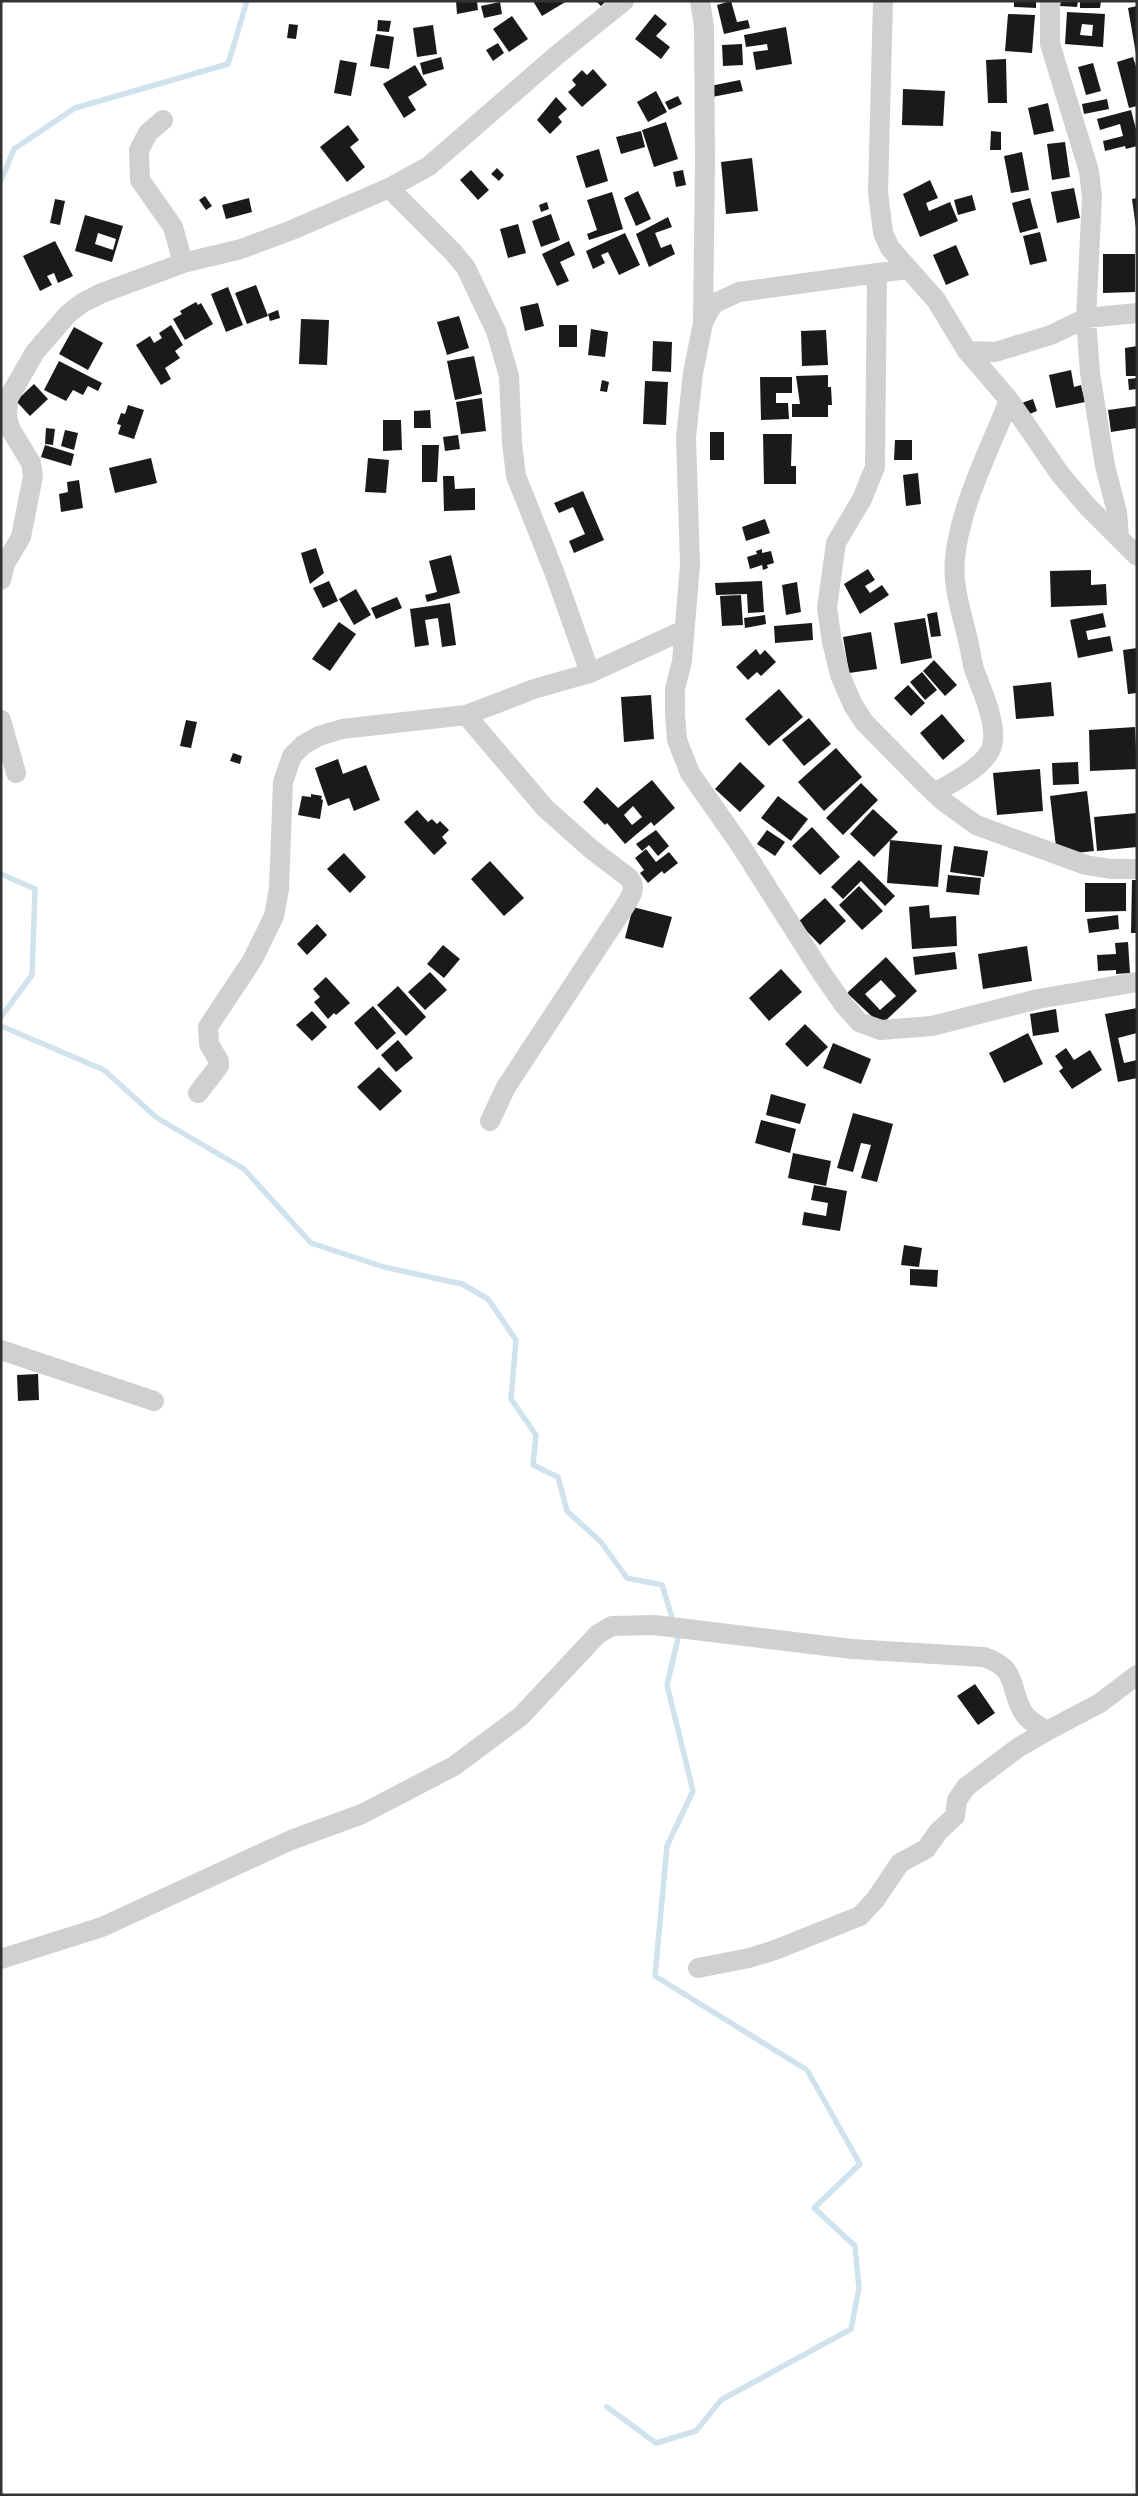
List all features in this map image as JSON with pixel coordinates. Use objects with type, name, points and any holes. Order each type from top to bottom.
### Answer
[{"type":"street","points":[[1,580],[5,564],[21,537],[33,476],[31,463],[11,430],[7,418],[8,399],[35,352],[68,314],[82,303],[102,293],[183,263],[241,250],[292,230],[388,188],[429,166],[557,55],[624,1]]},
{"type":"street","points":[[700,1],[704,27],[703,323],[693,373],[686,437],[690,565],[682,661],[675,689],[676,732],[681,754],[690,773],[741,846],[821,972],[844,1005],[859,1022],[881,1030],[932,1026],[1038,999],[1137,982]]},
{"type":"street","points":[[882,1],[878,192],[883,233],[890,248],[936,300],[967,351],[1009,400],[1060,474],[1087,506],[1137,556]]},
{"type":"street","points":[[1050,1],[1050,44],[1089,171],[1092,197],[1086,318],[1094,410],[1105,466],[1116,504],[1119,537]]},
{"type":"street","points":[[163,120],[148,133],[139,150],[140,180],[174,227],[183,263]]},
{"type":"street","points":[[388,188],[466,268],[496,331],[510,376],[512,443],[516,476],[555,574],[590,673]]},
{"type":"street","points":[[703,323],[715,303],[739,292],[907,269]]},
{"type":"street","points":[[877,274],[875,467],[862,499],[836,543],[828,608],[840,675],[853,705],[864,722],[934,793],[976,825],[1086,865],[1111,870],[1137,869]]},
{"type":"street","points":[[967,351],[995,352],[1052,335],[1086,318],[1137,313]]},
{"type":"street","points":[[934,793],[973,768],[988,753],[992,746],[988,708],[974,667],[959,606],[954,560],[970,499],[1009,400]]},
{"type":"street","points":[[198,1093],[219,1066],[219,1060],[209,1044],[208,1027],[253,958],[274,916],[279,889],[283,782],[292,756],[302,745],[319,736],[342,729],[466,715],[534,689],[590,673],[684,630]]},
{"type":"street","points":[[466,715],[545,808],[629,878],[633,884],[632,894],[625,906],[506,1087],[490,1121]]},
{"type":"street","points":[[1,720],[16,773]]},
{"type":"street","points":[[1,1350],[154,1400]]},
{"type":"street","points":[[1,1958],[102,1928],[291,1840],[362,1814],[454,1766],[521,1716],[598,1634],[612,1626],[654,1626],[852,1649],[984,1657],[1001,1664],[1015,1688],[1023,1712],[1037,1726],[1047,1731]]},
{"type":"street","points":[[698,1968],[749,1958],[775,1950],[860,1916],[871,1905],[900,1863],[926,1849],[938,1832],[955,1816],[957,1800],[966,1787],[1019,1746],[1100,1703],[1137,1675]]},
{"type":"building","points":[[456,1],[477,1],[478,10],[457,14]]},
{"type":"building","points":[[533,1],[567,1],[542,16]]},
{"type":"building","points":[[596,1],[606,1],[601,6]]},
{"type":"building","points":[[731,1],[737,22],[748,20],[750,28],[724,34],[717,5]]},
{"type":"building","points":[[1014,1],[1036,1],[1036,8],[1014,7]]},
{"type":"building","points":[[1061,1],[1078,1],[1077,7],[1060,6]]},
{"type":"building","points":[[1080,1],[1101,1],[1100,8],[1080,8]]},
{"type":"building","points":[[500,2],[502,14],[484,18],[481,6]]},
{"type":"building","points":[[1137,6],[1137,54],[1136,54],[1128,8]]},
{"type":"building","points":[[1067,12],[1105,14],[1103,47],[1065,44]],"holes":[[[1082,24],[1093,25],[1092,36],[1080,35]]]},
{"type":"building","points":[[655,14],[667,24],[656,36],[670,47],[661,59],[635,39]]},
{"type":"building","points":[[1008,14],[1035,15],[1032,53],[1005,51]]},
{"type":"building","points":[[512,16],[528,39],[509,52],[493,29]]},
{"type":"building","points":[[378,20],[391,21],[389,32],[377,31]]},
{"type":"building","points":[[289,24],[298,25],[296,39],[287,38]]},
{"type":"building","points":[[433,25],[437,54],[417,57],[413,28]]},
{"type":"building","points":[[786,27],[792,64],[756,70],[753,52],[768,50],[767,44],[746,47],[744,35]]},
{"type":"building","points":[[376,34],[394,37],[389,69],[370,66]]},
{"type":"building","points":[[498,43],[504,53],[493,61],[486,50]]},
{"type":"building","points":[[742,44],[743,65],[723,66],[722,45]]},
{"type":"building","points":[[441,57],[444,69],[423,75],[420,63]]},
{"type":"building","points":[[1133,57],[1137,70],[1137,106],[1129,108],[1117,62]]},
{"type":"building","points":[[1006,59],[1007,103],[988,103],[986,60]]},
{"type":"building","points":[[340,60],[357,63],[351,96],[334,93]]},
{"type":"building","points":[[1093,63],[1101,91],[1086,95],[1078,67]]},
{"type":"building","points":[[415,65],[427,85],[408,97],[416,110],[404,118],[383,84]]},
{"type":"building","points":[[593,69],[607,85],[582,107],[568,92],[576,85],[572,80],[582,70],[587,75]]},
{"type":"building","points":[[740,80],[743,91],[712,97],[710,86]]},
{"type":"building","points":[[903,89],[945,91],[943,126],[902,125]]},
{"type":"building","points":[[656,91],[667,112],[648,122],[637,102]]},
{"type":"building","points":[[678,96],[682,104],[669,110],[665,102]]},
{"type":"building","points":[[556,97],[567,109],[558,117],[562,122],[550,134],[537,120]]},
{"type":"building","points":[[1107,99],[1109,109],[1084,114],[1082,104]]},
{"type":"building","points":[[1048,103],[1054,131],[1034,135],[1028,108]]},
{"type":"building","points":[[1131,110],[1137,133],[1137,146],[1126,149],[1125,146],[1105,151],[1103,141],[1123,136],[1120,124],[1100,130],[1097,119]]},
{"type":"building","points":[[666,122],[678,159],[654,167],[642,130]]},
{"type":"building","points":[[348,125],[359,140],[350,147],[365,167],[347,182],[320,147]]},
{"type":"building","points":[[641,131],[645,147],[621,154],[616,137]]},
{"type":"building","points":[[991,131],[1001,132],[1001,150],[990,150]]},
{"type":"building","points":[[1065,142],[1070,177],[1052,180],[1047,144]]},
{"type":"building","points":[[599,149],[608,181],[586,188],[576,156]]},
{"type":"building","points":[[1022,152],[1029,190],[1011,193],[1004,156]]},
{"type":"building","points":[[752,158],[758,211],[726,214],[721,162]]},
{"type":"building","points":[[497,168],[504,175],[499,181],[491,174]]},
{"type":"building","points":[[471,170],[489,190],[478,200],[460,180]]},
{"type":"building","points":[[683,170],[686,185],[676,187],[673,172]]},
{"type":"building","points":[[930,180],[938,198],[926,203],[929,211],[950,202],[958,221],[920,237],[903,194]]},
{"type":"building","points":[[1074,188],[1080,218],[1057,223],[1051,192]]},
{"type":"building","points":[[638,191],[651,219],[636,226],[624,198]]},
{"type":"building","points":[[612,192],[623,229],[589,240],[587,234],[597,230],[587,200]]},
{"type":"building","points":[[972,195],[976,210],[958,215],[954,200]]},
{"type":"building","points":[[205,196],[212,206],[206,210],[199,200]]},
{"type":"building","points":[[249,198],[252,212],[226,219],[222,205]]},
{"type":"building","points":[[1030,198],[1038,228],[1020,233],[1012,203]]},
{"type":"building","points":[[1137,198],[1137,228],[1136,228],[1132,199]]},
{"type":"building","points":[[55,199],[65,201],[60,225],[50,223]]},
{"type":"building","points":[[547,202],[549,209],[541,212],[539,205]]},
{"type":"building","points":[[551,214],[560,240],[541,247],[532,221]]},
{"type":"building","points":[[85,215],[123,226],[112,262],[75,251]],"holes":[[[98,233],[116,239],[113,250],[95,244]]]},
{"type":"building","points":[[668,217],[672,227],[655,233],[661,248],[671,244],[675,254],[649,267],[636,234]]},
{"type":"building","points":[[518,224],[526,253],[508,258],[500,229]]},
{"type":"building","points":[[1040,232],[1047,261],[1030,265],[1023,236]]},
{"type":"building","points":[[625,233],[640,265],[619,275],[608,252],[601,255],[605,263],[593,269],[586,251]]},
{"type":"building","points":[[55,241],[73,276],[58,283],[54,273],[47,276],[52,285],[40,291],[23,256]]},
{"type":"building","points":[[569,241],[575,255],[560,262],[569,281],[557,286],[542,254]]},
{"type":"building","points":[[956,245],[969,275],[946,285],[933,255]]},
{"type":"building","points":[[1103,254],[1135,254],[1135,292],[1103,293]]},
{"type":"building","points":[[256,285],[268,316],[247,324],[235,293]]},
{"type":"building","points":[[228,287],[243,325],[226,332],[211,294]]},
{"type":"building","points":[[196,302],[198,305],[201,303],[213,324],[185,340],[173,319],[182,314],[180,311]]},
{"type":"building","points":[[538,303],[544,326],[525,331],[520,307]]},
{"type":"building","points":[[278,310],[280,318],[270,321],[268,314]]},
{"type":"building","points":[[459,316],[469,348],[447,355],[437,322]]},
{"type":"building","points":[[301,319],[329,320],[327,365],[299,364]]},
{"type":"building","points":[[171,325],[183,345],[175,351],[180,358],[165,368],[171,379],[161,385],[136,345],[150,336],[154,343],[162,338],[159,333]]},
{"type":"building","points":[[559,325],[577,325],[577,347],[559,347]]},
{"type":"building","points":[[74,327],[103,343],[88,370],[59,354]]},
{"type":"building","points":[[591,329],[608,332],[605,357],[588,355]]},
{"type":"building","points":[[826,330],[828,365],[802,366],[801,331]]},
{"type":"building","points":[[653,341],[672,342],[671,372],[652,371]]},
{"type":"building","points":[[1137,346],[1136,376],[1126,376],[1125,348]]},
{"type":"building","points":[[474,356],[482,394],[455,400],[447,361]]},
{"type":"building","points":[[59,361],[102,383],[98,391],[88,386],[83,395],[73,390],[66,401],[44,390]]},
{"type":"building","points":[[1071,370],[1074,387],[1081,385],[1085,402],[1056,408],[1049,375]]},
{"type":"building","points":[[828,375],[828,387],[831,387],[832,405],[828,405],[828,417],[792,417],[792,404],[800,404],[796,376]]},
{"type":"building","points":[[760,377],[792,377],[792,393],[776,393],[776,403],[788,403],[789,419],[761,420]]},
{"type":"building","points":[[1137,378],[1137,389],[1129,390],[1128,379]]},
{"type":"building","points":[[602,380],[609,382],[607,392],[600,391]]},
{"type":"building","points":[[645,381],[668,382],[666,425],[643,424]]},
{"type":"building","points":[[34,384],[48,399],[30,416],[16,401]]},
{"type":"building","points":[[482,398],[486,431],[461,434],[456,402]]},
{"type":"building","points":[[1033,399],[1037,411],[1017,419],[1013,406]]},
{"type":"building","points":[[128,405],[144,410],[134,439],[118,434],[121,425],[117,424],[121,413],[125,414]]},
{"type":"building","points":[[1137,406],[1137,428],[1111,432],[1108,410]]},
{"type":"building","points":[[430,410],[431,428],[414,428],[414,411]]},
{"type":"building","points":[[383,420],[401,420],[402,450],[383,451]]},
{"type":"building","points":[[46,428],[55,429],[53,445],[45,444]]},
{"type":"building","points":[[65,430],[78,433],[74,450],[61,446]]},
{"type":"building","points":[[710,432],[724,432],[724,460],[710,460]]},
{"type":"building","points":[[763,434],[792,434],[791,466],[796,466],[796,484],[764,484]]},
{"type":"building","points":[[458,435],[460,449],[445,451],[443,437]]},
{"type":"building","points":[[895,440],[912,440],[912,460],[894,460]]},
{"type":"building","points":[[45,445],[74,454],[71,466],[41,457]]},
{"type":"building","points":[[422,445],[439,445],[437,482],[422,482]]},
{"type":"building","points":[[151,458],[157,483],[115,493],[109,468]]},
{"type":"building","points":[[368,458],[389,460],[386,493],[365,492]]},
{"type":"building","points":[[918,473],[921,504],[906,506],[903,475]]},
{"type":"building","points":[[443,476],[454,476],[455,489],[475,488],[475,510],[444,511]]},
{"type":"building","points":[[79,480],[83,508],[61,512],[59,494],[68,492],[67,482]]},
{"type":"building","points":[[583,491],[604,540],[574,553],[569,541],[585,534],[573,507],[559,513],[554,503]]},
{"type":"building","points":[[765,519],[770,533],[746,541],[742,527]]},
{"type":"building","points":[[316,548],[324,573],[310,584],[301,553]]},
{"type":"building","points":[[762,549],[762,553],[771,551],[774,563],[767,565],[768,568],[763,570],[762,565],[750,569],[747,557],[757,554],[756,551]]},
{"type":"building","points":[[451,555],[460,593],[427,602],[425,595],[437,592],[429,561]]},
{"type":"building","points":[[868,569],[875,580],[865,586],[870,593],[882,585],[889,595],[860,614],[844,584]]},
{"type":"building","points":[[1091,570],[1091,585],[1106,584],[1107,605],[1051,607],[1050,571]]},
{"type":"building","points":[[329,581],[338,601],[323,608],[313,588]]},
{"type":"building","points":[[762,581],[764,612],[748,613],[747,594],[716,595],[715,583]]},
{"type":"building","points":[[797,582],[801,612],[786,615],[782,585]]},
{"type":"building","points":[[356,589],[371,615],[354,625],[339,599]]},
{"type":"building","points":[[741,595],[743,625],[722,626],[720,596]]},
{"type":"building","points":[[397,597],[402,608],[376,619],[371,608]]},
{"type":"building","points":[[450,603],[456,645],[442,647],[438,618],[425,620],[429,645],[415,647],[410,609]]},
{"type":"building","points":[[937,612],[941,636],[931,637],[927,614]]},
{"type":"building","points":[[1103,613],[1106,627],[1086,631],[1088,640],[1110,636],[1113,651],[1078,658],[1070,620]]},
{"type":"building","points":[[765,615],[766,624],[745,628],[744,618]]},
{"type":"building","points":[[925,618],[932,658],[901,664],[894,623]]},
{"type":"building","points":[[339,622],[356,634],[330,671],[312,659]]},
{"type":"building","points":[[812,623],[813,640],[775,643],[774,626]]},
{"type":"building","points":[[871,632],[877,669],[849,673],[843,637]]},
{"type":"building","points":[[1137,648],[1137,693],[1128,694],[1123,650]]},
{"type":"building","points":[[756,649],[760,655],[765,650],[776,662],[761,676],[757,672],[748,680],[736,667]]},
{"type":"building","points":[[934,660],[957,685],[945,696],[923,671]]},
{"type":"building","points":[[922,672],[937,690],[925,700],[910,682]]},
{"type":"building","points":[[1051,682],[1054,716],[1016,719],[1013,686]]},
{"type":"building","points":[[908,685],[925,703],[911,716],[894,698]]},
{"type":"building","points":[[779,689],[803,717],[769,746],[745,719]]},
{"type":"building","points":[[651,695],[654,739],[624,742],[621,697]]},
{"type":"building","points":[[942,714],[965,741],[943,760],[920,733]]},
{"type":"building","points":[[809,718],[831,744],[804,766],[782,740]]},
{"type":"building","points":[[186,720],[197,722],[191,748],[180,746]]},
{"type":"building","points":[[1135,727],[1137,769],[1090,771],[1089,730]]},
{"type":"building","points":[[836,748],[862,777],[824,811],[798,782]]},
{"type":"building","points":[[233,753],[242,756],[240,764],[230,761]]},
{"type":"building","points":[[338,759],[343,774],[366,765],[380,800],[354,811],[349,798],[328,806],[315,768]]},
{"type":"building","points":[[740,762],[765,786],[740,812],[715,789]]},
{"type":"building","points":[[1078,762],[1079,784],[1053,785],[1052,763]]},
{"type":"building","points":[[1040,769],[1043,811],[997,815],[993,773]]},
{"type":"building","points":[[652,780],[675,808],[654,826],[651,822],[625,844],[607,823],[605,825],[583,802],[597,787],[618,808]],"holes":[[[633,806],[642,817],[632,825],[624,815]]]},
{"type":"building","points":[[861,783],[878,800],[843,835],[826,818]]},
{"type":"building","points":[[1087,791],[1094,851],[1057,855],[1050,796]]},
{"type":"building","points":[[311,794],[322,796],[320,819],[298,815],[302,796],[311,797]]},
{"type":"building","points":[[778,796],[808,819],[791,841],[761,818]]},
{"type":"building","points":[[873,809],[898,832],[874,857],[850,834]]},
{"type":"building","points":[[417,810],[428,822],[432,819],[437,824],[440,821],[449,830],[442,837],[447,843],[434,855],[404,822]]},
{"type":"building","points":[[1137,813],[1137,847],[1097,851],[1094,817]]},
{"type":"building","points":[[812,827],[840,857],[820,875],[792,846]]},
{"type":"building","points":[[656,830],[669,846],[658,856],[649,845],[642,851],[636,844]]},
{"type":"building","points":[[767,830],[785,842],[775,856],[757,844]]},
{"type":"building","points":[[890,840],[942,845],[938,887],[887,883]]},
{"type":"building","points":[[954,846],[988,851],[984,877],[950,872]]},
{"type":"building","points":[[646,849],[656,862],[669,852],[678,863],[664,874],[662,871],[648,883],[640,873],[644,870],[635,858]]},
{"type":"building","points":[[344,853],[366,877],[350,893],[327,869]]},
{"type":"building","points":[[859,860],[895,896],[885,906],[861,881],[843,899],[831,887]]},
{"type":"building","points":[[490,861],[524,898],[504,916],[471,879]]},
{"type":"building","points":[[948,875],[981,878],[979,895],[946,892]]},
{"type":"building","points":[[1132,880],[1137,880],[1137,933],[1131,933]]},
{"type":"building","points":[[1085,883],[1126,883],[1126,911],[1085,912]]},
{"type":"building","points":[[859,886],[883,911],[862,930],[839,905]]},
{"type":"building","points":[[825,898],[846,921],[820,945],[798,922]]},
{"type":"building","points":[[929,905],[930,918],[956,916],[957,946],[912,949],[909,907]]},
{"type":"building","points":[[633,907],[672,917],[663,948],[625,938]]},
{"type":"building","points":[[1118,915],[1119,929],[1089,933],[1087,919]]},
{"type":"building","points":[[317,924],[327,935],[307,955],[297,944]]},
{"type":"building","points":[[1128,942],[1130,973],[1116,974],[1116,970],[1098,971],[1097,955],[1116,954],[1115,943]]},
{"type":"building","points":[[443,945],[460,959],[444,978],[427,964]]},
{"type":"building","points":[[1027,946],[1032,981],[983,989],[978,954]]},
{"type":"building","points":[[955,952],[957,969],[915,975],[913,957]]},
{"type":"building","points":[[886,957],[917,991],[881,1025],[847,993]],"holes":[[[881,980],[896,996],[880,1010],[865,994]]]},
{"type":"building","points":[[781,969],[802,992],[769,1021],[749,998]]},
{"type":"building","points":[[430,972],[447,990],[425,1010],[408,992]]},
{"type":"building","points":[[326,977],[350,1003],[328,1019],[314,1002],[320,997],[313,989]]},
{"type":"building","points":[[398,986],[426,1017],[406,1036],[377,1005]]},
{"type":"building","points":[[373,1006],[396,1033],[377,1050],[354,1023]]},
{"type":"building","points":[[1137,1008],[1137,1033],[1118,1038],[1124,1063],[1137,1060],[1137,1078],[1118,1082],[1105,1014]]},
{"type":"building","points":[[1056,1009],[1059,1032],[1033,1036],[1030,1014]]},
{"type":"building","points":[[312,1011],[327,1027],[312,1041],[296,1025]]},
{"type":"building","points":[[805,1024],[828,1047],[807,1067],[785,1044]]},
{"type":"building","points":[[1028,1033],[1043,1064],[1004,1083],[989,1053]]},
{"type":"building","points":[[398,1040],[413,1058],[396,1072],[381,1055]]},
{"type":"building","points":[[833,1043],[871,1059],[861,1084],[823,1068]]},
{"type":"building","points":[[1066,1048],[1074,1060],[1090,1050],[1102,1070],[1072,1089],[1059,1071],[1063,1068],[1055,1056]]},
{"type":"building","points":[[379,1067],[402,1091],[380,1111],[357,1087]]},
{"type":"building","points":[[771,1094],[806,1104],[800,1124],[766,1115]]},
{"type":"building","points":[[853,1113],[893,1124],[877,1182],[861,1178],[871,1145],[861,1143],[853,1172],[837,1168]]},
{"type":"building","points":[[761,1120],[796,1129],[790,1153],[755,1143]]},
{"type":"building","points":[[793,1153],[831,1161],[826,1186],[788,1178]]},
{"type":"building","points":[[814,1185],[847,1191],[840,1231],[802,1225],[804,1212],[826,1216],[828,1203],[811,1200]]},
{"type":"building","points":[[904,1245],[922,1248],[919,1267],[901,1265]]},
{"type":"building","points":[[910,1269],[938,1270],[937,1287],[910,1285]]},
{"type":"building","points":[[38,1374],[39,1400],[18,1401],[17,1375]]},
{"type":"building","points":[[975,1684],[995,1713],[978,1725],[957,1696]]},
{"type":"waterway","points":[[1,181],[14,149],[75,108],[228,64],[247,1]]},
{"type":"waterway","points":[[1,874],[35,889],[32,975],[1,1017]]},
{"type":"waterway","points":[[1,1026],[104,1070],[157,1118],[244,1169],[311,1243],[384,1267],[462,1284],[488,1299],[516,1340],[511,1399],[536,1435],[533,1465],[558,1477],[567,1511],[601,1542],[627,1578],[662,1585],[674,1624]]},
{"type":"waterway","points":[[607,2407],[656,2443],[696,2431],[721,2400],[851,2329],[859,2288],[855,2246],[814,2208],[860,2164],[807,2070],[655,1976],[667,1846],[693,1791],[667,1685],[678,1638],[676,1632]]}]
